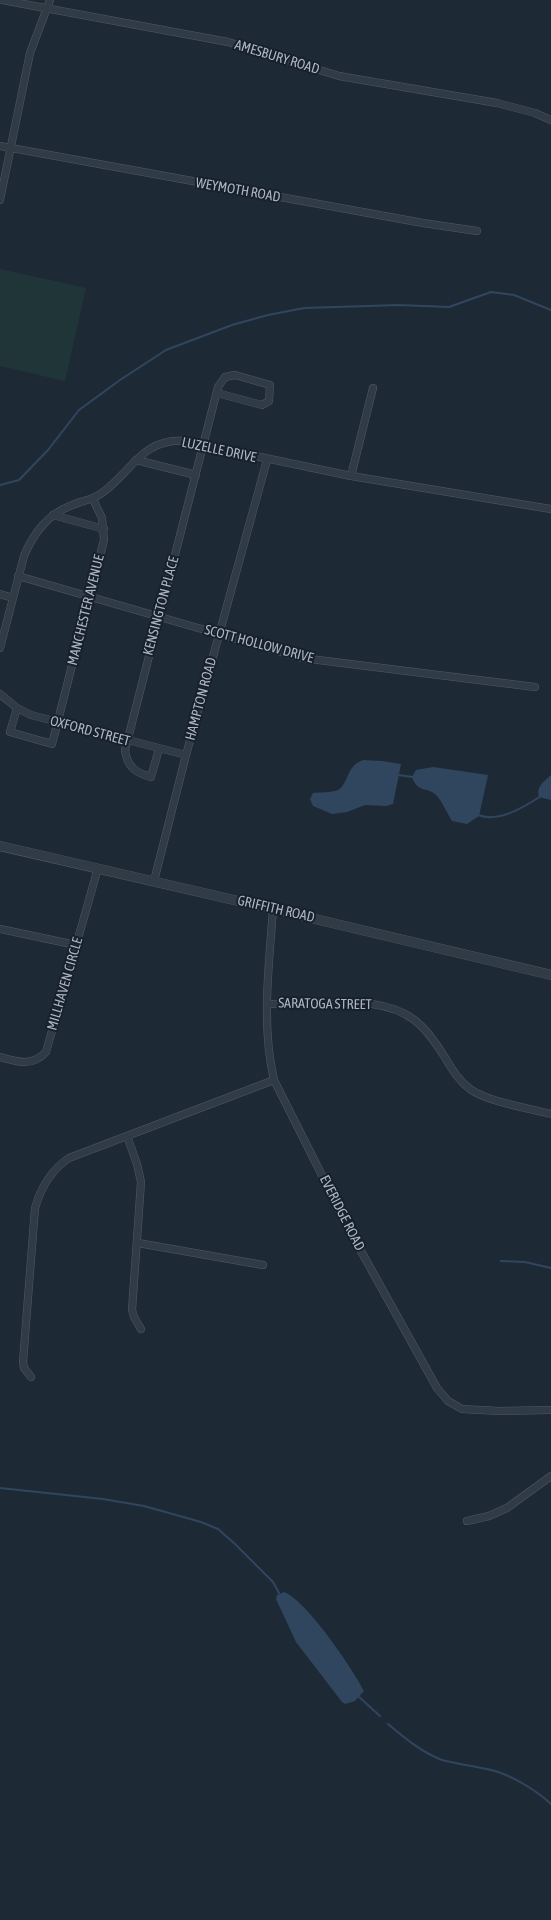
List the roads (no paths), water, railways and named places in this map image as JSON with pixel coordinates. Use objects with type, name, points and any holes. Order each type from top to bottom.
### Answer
[{"type":"street","name":"AMESBURY ROAD","points":[[2,0],[228,42],[339,76],[497,103],[551,120]]},
{"type":"street","points":[[0,200],[9,148],[30,52],[50,0]]},
{"type":"street","name":"WEYMOTH ROAD","points":[[0,146],[423,223],[477,230]]},
{"type":"street","name":"KENSINGTON PLACE","points":[[159,749],[151,777],[137,773],[126,756],[125,750],[217,393],[221,381],[230,375],[270,385],[269,401],[262,404],[217,393]]},
{"type":"street","points":[[351,476],[373,388]]},
{"type":"street","name":"LUZELLE DRIVE","points":[[0,648],[28,544],[40,527],[53,515],[70,506],[93,499],[112,485],[147,450],[166,441],[184,441],[267,460],[351,476],[551,509]]},
{"type":"street","points":[[136,460],[196,475]]},
{"type":"street","name":"HAMPTON ROAD","points":[[154,881],[267,460]]},
{"type":"street","name":"MANCHESTER AVENUE","points":[[17,708],[10,732],[52,744],[102,547],[104,529],[102,518],[93,499]]},
{"type":"street","points":[[53,515],[104,529]]},
{"type":"street","name":"SCOTT HOLLOW DRIVE","points":[[18,576],[302,658],[535,687]]},
{"type":"street","points":[[0,594],[13,598]]},
{"type":"street","points":[[0,611],[9,614]]},
{"type":"street","name":"OXFORD STREET","points":[[0,694],[17,708],[31,715],[186,756]]},
{"type":"street","name":"GRIFFITH ROAD","points":[[0,846],[273,908],[551,975]]},
{"type":"street","name":"MILLHAVEN CIRCLE","points":[[0,1057],[21,1063],[32,1062],[46,1052],[98,868]]},
{"type":"street","name":"EVERIDGE ROAD","points":[[273,908],[266,1030],[274,1080],[351,1233],[437,1388],[448,1401],[462,1409],[499,1411],[551,1410]]},
{"type":"street","points":[[0,929],[76,945]]},
{"type":"street","name":"SARATOGA STREET","points":[[267,1004],[372,1004],[394,1009],[413,1019],[430,1033],[458,1079],[471,1090],[488,1098],[551,1114]]},
{"type":"street","points":[[31,1377],[24,1368],[24,1362],[35,1208],[38,1196],[49,1176],[62,1163],[74,1156],[274,1080]]},
{"type":"street","points":[[126,1136],[140,1175],[138,1243],[132,1310],[141,1329]]},
{"type":"street","points":[[138,1243],[263,1265]]},
{"type":"street","points":[[467,1521],[489,1516],[507,1508],[551,1476]]},
{"type":"water","points":[[363,760],[401,764],[393,804],[386,806],[365,805],[347,812],[332,814],[313,806],[310,799],[313,793],[338,790],[344,784],[353,767]]},
{"type":"water","points":[[433,767],[488,775],[479,816],[467,824],[452,821],[434,793],[417,786],[412,777],[416,770]]},
{"type":"water","points":[[551,775],[551,800],[539,797],[540,787]]},
{"type":"water","points":[[284,1592],[293,1598],[316,1621],[350,1667],[364,1691],[355,1701],[345,1704],[342,1702],[296,1642],[276,1599],[277,1595]]},
{"type":"waterway","points":[[0,485],[19,480],[48,450],[79,410],[120,380],[166,350],[232,325],[304,308],[399,305],[449,307],[491,292],[514,295],[551,310]]},
{"type":"waterway","points":[[398,775],[413,777]]},
{"type":"waterway","points":[[478,815],[494,817],[511,813],[541,796]]},
{"type":"waterway","points":[[501,1261],[525,1262],[551,1268]]},
{"type":"waterway","points":[[0,1488],[103,1499],[144,1506],[201,1522],[218,1529],[235,1544],[273,1582],[279,1593]]},
{"type":"waterway","points":[[358,1696],[380,1716]]},
{"type":"waterway","points":[[388,1724],[434,1757],[449,1762],[489,1769],[517,1780],[551,1804]]}]
